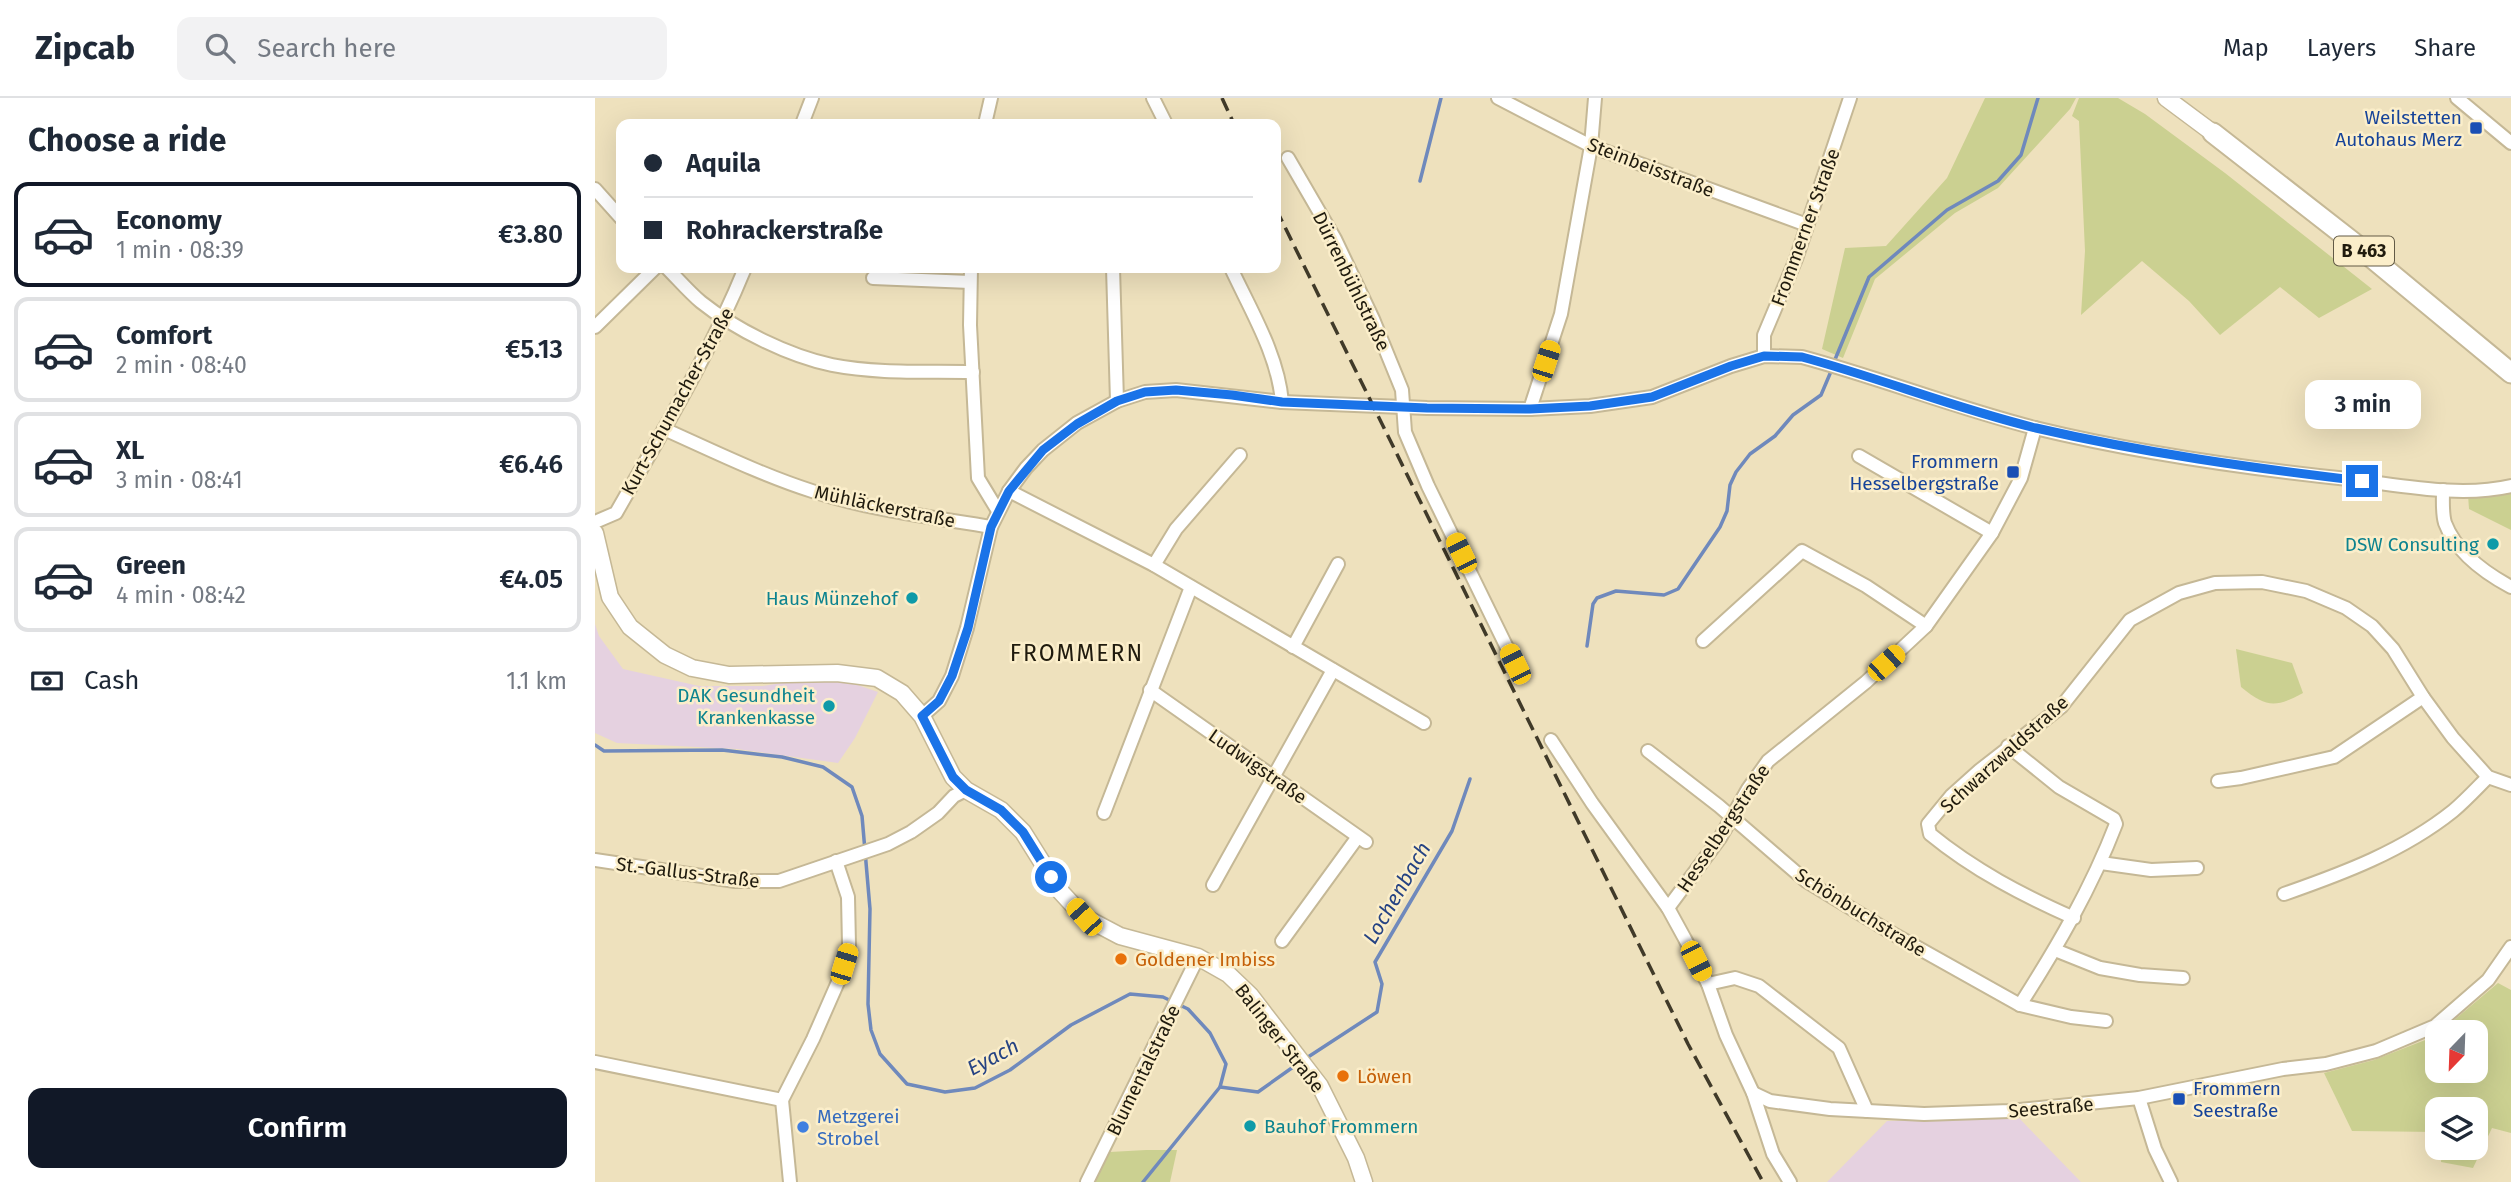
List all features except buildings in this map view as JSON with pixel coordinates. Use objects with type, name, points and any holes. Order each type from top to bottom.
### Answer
[{"type":"highway","name":"B 463","points":[[2213,133],[2354,243],[2511,373]]},
{"type":"main road","name":"B 463","points":[[2166,98],[2213,133]]},
{"type":"main road","name":"Balinger Straße","points":[[595,533],[610,597],[630,627],[665,655],[692,668],[729,675],[837,673],[877,678],[902,693],[922,716],[953,777],[966,790],[1001,810],[1023,832],[1060,891],[1084,917],[1120,936],[1228,974],[1250,995],[1320,1086],[1356,1158],[1364,1182]]},
{"type":"street","points":[[803,119],[812,98]]},
{"type":"street","points":[[986,119],[991,98]]},
{"type":"street","points":[[1153,98],[1163,119]]},
{"type":"street","name":"Steinbeisstraße","points":[[1498,98],[1591,146],[1807,225]]},
{"type":"street","points":[[1530,409],[1561,314],[1591,146],[1595,98]]},
{"type":"street","name":"Frommerner Straße","points":[[1764,356],[1764,335],[1796,259],[1850,98]]},
{"type":"street","points":[[2457,98],[2511,143]]},
{"type":"street","name":"Dürrenbühlstraße","points":[[1288,159],[1335,239],[1362,296],[1402,390],[1405,432],[1428,486],[1515,664]]},
{"type":"street","points":[[596,192],[616,214]]},
{"type":"street","points":[[595,327],[650,273]]},
{"type":"street","points":[[672,273],[701,302],[725,318],[762,339],[805,358],[863,369],[973,372]]},
{"type":"street","name":"Kurt-Schumacher-Straße","points":[[595,522],[616,513],[725,318],[743,273]]},
{"type":"street","points":[[971,273],[978,478],[999,511]]},
{"type":"street","points":[[1113,273],[1117,401]]},
{"type":"street","points":[[1233,273],[1274,360],[1282,402]]},
{"type":"street","points":[[873,278],[970,282]]},
{"type":"street","points":[[922,716],[939,701],[952,676],[968,628],[991,527],[1009,491],[1043,450],[1077,424],[1117,401],[1145,392],[1176,390],[1282,402],[1403,407],[1530,409],[1590,406],[1652,397],[1764,356],[1802,357],[2035,428],[2139,450],[2253,469],[2443,490],[2496,489],[2511,486]]},
{"type":"street","name":"Hesselbergstraße","points":[[1668,908],[1720,838],[1768,761],[1866,681],[1926,626],[1993,533],[2021,478],[2035,428]]},
{"type":"street","name":"Mühläckerstraße","points":[[664,429],[739,463],[811,491],[898,512],[991,527]]},
{"type":"street","points":[[1154,565],[1176,529],[1240,455]]},
{"type":"street","points":[[1859,456],[1993,533]]},
{"type":"street","points":[[2443,490],[2445,523],[2465,554],[2495,579],[2511,587]]},
{"type":"street","points":[[1009,491],[1154,565],[1424,723]]},
{"type":"street","points":[[1703,641],[1802,551],[1866,586],[1926,626]]},
{"type":"street","points":[[1293,647],[1338,564]]},
{"type":"street","name":"Schwarzwaldstraße","points":[[2074,918],[1987,875],[1930,834],[1928,824],[1951,796],[2008,746],[2061,707],[2130,620],[2179,593],[2215,583],[2262,582],[2306,591],[2346,608],[2372,626],[2393,649],[2453,738],[2488,777],[2511,785]]},
{"type":"street","points":[[1104,813],[1191,587]]},
{"type":"street","points":[[1213,885],[1333,670]]},
{"type":"street","name":"Ludwigstraße","points":[[1150,690],[1361,840],[1282,941]]},
{"type":"street","points":[[2218,780],[2241,778],[2335,757],[2423,697]]},
{"type":"street","points":[[1551,740],[1668,908],[1708,984],[1726,1035],[1753,1093],[1773,1154],[1790,1182]]},
{"type":"street","points":[[2008,746],[2059,787],[2114,819],[2116,824],[2101,863],[2074,918],[2020,1005]]},
{"type":"street","name":"Schönbuchstraße","points":[[1648,751],[1719,806],[1806,881],[1895,935],[2020,1005],[2106,1021]]},
{"type":"street","points":[[2284,894],[2352,870],[2405,844],[2453,811],[2488,777]]},
{"type":"street","name":"St.-Gallus-Straße","points":[[595,860],[750,883],[779,881],[875,848],[911,832],[938,813],[954,796],[966,790]]},
{"type":"street","points":[[790,1182],[782,1100],[838,982],[849,945],[848,897],[841,859]]},
{"type":"street","points":[[2101,863],[2151,870],[2197,868]]},
{"type":"street","name":"Seestraße","points":[[1753,1093],[1770,1101],[1830,1109],[1924,1114],[2010,1111],[2139,1098],[2283,1069],[2326,1064],[2376,1051],[2435,1026],[2489,980],[2511,947]]},
{"type":"street","points":[[2055,950],[2100,968],[2140,975],[2183,978]]},
{"type":"street","name":"Blumentalstraße","points":[[1087,1182],[1195,963]]},
{"type":"street","points":[[1708,984],[1735,978],[1759,986],[1839,1048],[1867,1111]]},
{"type":"street","points":[[595,1062],[782,1100]]},
{"type":"street","points":[[2139,1098],[2155,1149],[2172,1182]]},
{"type":"shaded area","points":[[595,624],[599,636],[623,669],[699,686],[763,686],[799,680],[846,681],[878,692],[855,738],[838,763],[737,749],[617,743],[595,733]]},
{"type":"shaded area","points":[[2018,1117],[2081,1182],[1827,1182],[1887,1121]]},
{"type":"green space","points":[[1985,98],[2076,98],[2070,109],[1998,188],[1955,213],[1875,279],[1843,358],[1822,349],[1845,248],[1886,246],[1947,178]]},
{"type":"green space","points":[[2079,98],[2118,98],[2145,114],[2225,173],[2372,289],[2319,318],[2280,287],[2220,335],[2189,301],[2142,261],[2081,315],[2085,251],[2079,121],[2072,116]]},
{"type":"green space","points":[[2511,485],[2511,530],[2469,509],[2468,495]]},
{"type":"green space","points":[[2236,649],[2292,663],[2303,693],[2271,704],[2250,694],[2241,687]]},
{"type":"green space","points":[[2498,983],[2511,990],[2511,1133],[2492,1128],[2488,1136],[2488,1097],[2425,1097],[2425,1132],[2352,1131],[2324,1073],[2374,1060],[2425,1040],[2425,1083],[2489,1083],[2489,1020],[2454,1020]]},
{"type":"green space","points":[[1177,1150],[1170,1182],[1095,1182],[1110,1152]]},
{"type":"green space","points":[[2441,1160],[2477,1160],[2473,1168]]},
{"type":"waterway","points":[[1420,181],[1441,98]]},
{"type":"waterway","name":"Lochenbach","points":[[1834,362],[1869,277],[1947,210],[1998,181],[2021,155],[2038,98]]},
{"type":"waterway","name":"Lochenbach","points":[[1587,646],[1593,604],[1597,598],[1616,591],[1664,595],[1678,589],[1720,527],[1727,511],[1730,485],[1736,472],[1750,454],[1775,436],[1793,415],[1821,395],[1832,369]]},
{"type":"waterway","name":"Eyach","points":[[595,745],[604,751],[722,750],[782,757],[823,767],[852,787],[862,816],[870,909],[868,1004],[871,1030],[880,1054],[907,1084],[945,1092],[975,1088],[1010,1070],[1071,1025],[1130,994],[1163,997],[1188,1009],[1210,1033],[1226,1064],[1220,1087],[1143,1182]]},
{"type":"waterway","name":"Lochenbach","points":[[1305,1059],[1377,1012],[1382,984],[1375,962],[1452,831],[1470,779]]},
{"type":"waterway","name":"Lochenbach","points":[[1220,1087],[1258,1092],[1296,1065]]},
{"type":"railway","points":[[1222,98],[1232,119]]},
{"type":"railway","points":[[1281,219],[1688,1044],[1763,1182]]},
{"type":"place","name":"Weilstetten Autohaus Merz","points":[[2476,128]]},
{"type":"place","name":"Frommern Hesselbergstraße","points":[[2013,472]]},
{"type":"place","name":"DSW Consulting","points":[[2493,544]]},
{"type":"place","name":"Haus Münzehof","points":[[912,598]]},
{"type":"place","name":"DAK Gesundheit Krankenkasse","points":[[829,706]]},
{"type":"place","name":"Goldener Imbiss","points":[[1121,959]]},
{"type":"place","name":"Löwen","points":[[1343,1076]]},
{"type":"place","name":"Frommern Seestraße","points":[[2179,1099]]},
{"type":"place","name":"Bauhof Frommern","points":[[1250,1126]]},
{"type":"place","name":"Metzgerei Strobel","points":[[803,1127]]},
{"type":"district","name":"FROMMERN","points":[[1077,653]]},
{"type":"route","points":[[1051,877],[1023,832],[1001,810],[966,790],[953,777],[922,716],[939,701],[952,676],[968,628],[991,527],[1009,491],[1043,450],[1077,424],[1117,401],[1145,392],[1176,390],[1282,402],[1427,408],[1530,409],[1590,406],[1652,397],[1764,356],[1802,357],[2035,428],[2139,450],[2253,469],[2362,481]]}]
